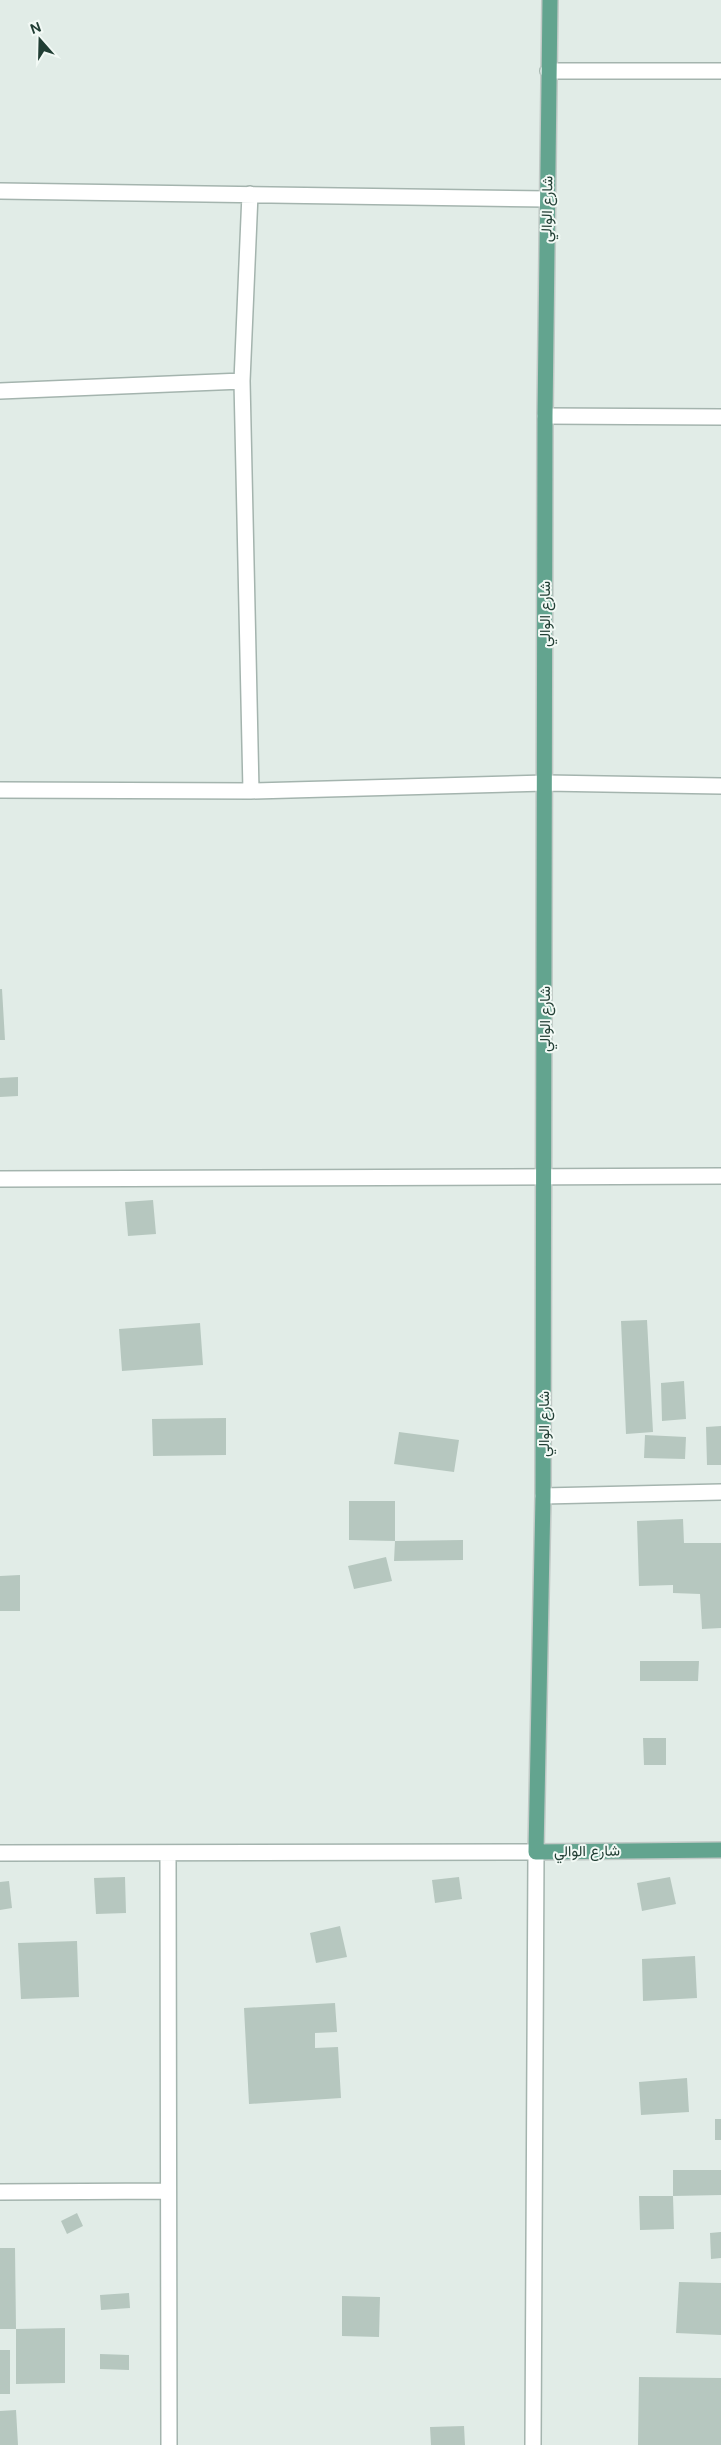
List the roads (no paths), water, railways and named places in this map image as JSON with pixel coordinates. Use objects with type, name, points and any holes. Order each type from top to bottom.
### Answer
[{"type":"main road","name":"شارع الوالي","points":[[550,0],[545,416],[546,783],[543,1496],[536,1852],[721,1850]]},
{"type":"street","points":[[548,71],[721,71]]},
{"type":"street","points":[[0,191],[547,199]]},
{"type":"street","points":[[250,194],[242,381],[251,791]]},
{"type":"street","points":[[0,391],[242,381]]},
{"type":"street","points":[[545,416],[721,417]]},
{"type":"street","points":[[0,790],[251,791],[546,783],[721,786]]},
{"type":"street","points":[[0,1179],[721,1176]]},
{"type":"street","points":[[543,1496],[721,1492]]},
{"type":"street","points":[[0,1854],[536,1852],[533,2445]]},
{"type":"street","points":[[168,1853],[169,2445]]},
{"type":"street","points":[[0,2192],[168,2191]]}]
